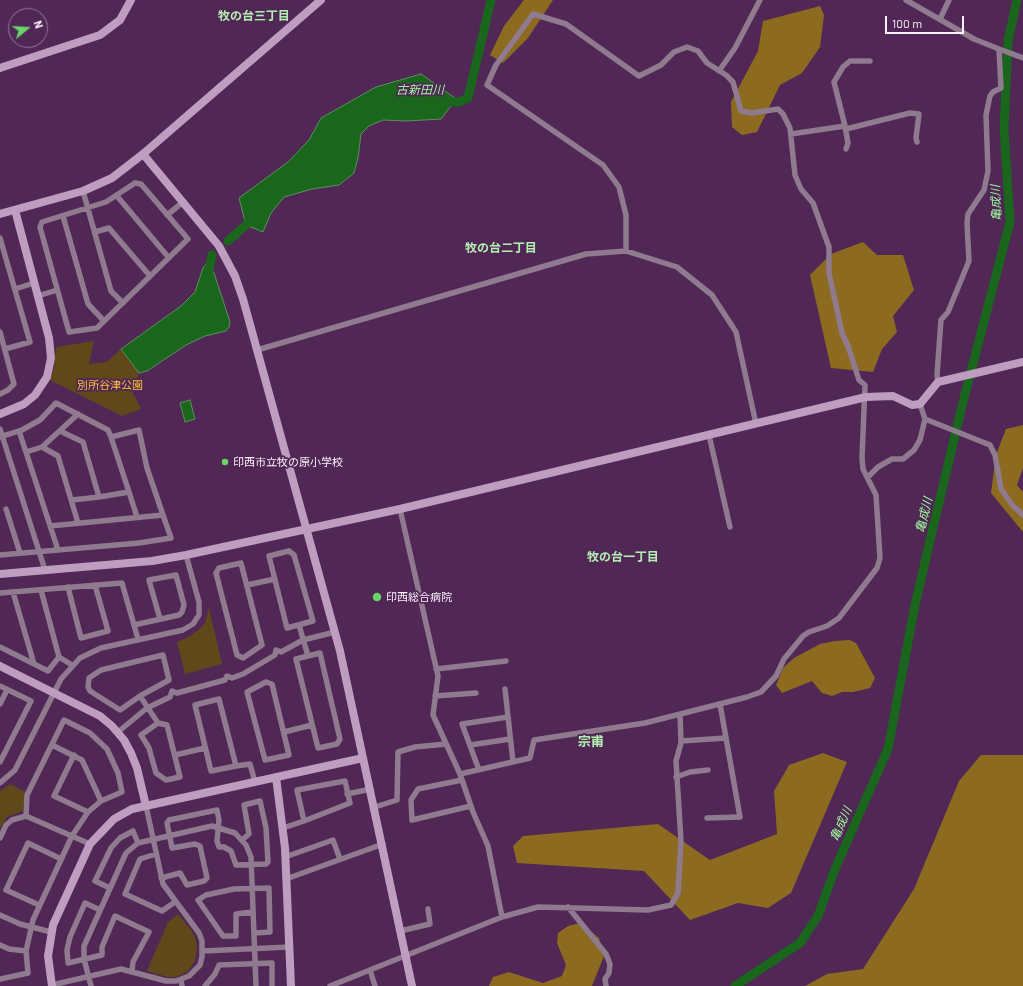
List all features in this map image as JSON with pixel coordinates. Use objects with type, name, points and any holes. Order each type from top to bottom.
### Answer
[{"type":"street","points":[[0,68],[100,35],[120,20],[131,0]]},
{"type":"street","points":[[0,214],[83,191],[112,178],[143,154],[321,0]]},
{"type":"street","points":[[719,71],[735,48],[760,0]]},
{"type":"street","points":[[906,0],[974,39],[1023,58]]},
{"type":"street","points":[[940,19],[949,0]]},
{"type":"street","points":[[460,774],[530,758],[534,740],[645,723],[680,715],[761,692],[776,676],[784,659],[803,636],[809,632],[827,626],[839,618],[877,568],[880,558],[876,495],[863,469],[862,458],[866,385],[859,380],[848,346],[842,333],[829,273],[829,247],[813,203],[801,189],[795,175],[791,134],[787,120],[778,109],[752,113],[741,111],[733,82],[707,63],[698,51],[687,47],[674,52],[661,65],[639,76],[566,24],[533,14],[496,65],[487,86],[603,165],[619,187],[626,215],[626,251]]},
{"type":"street","points":[[938,382],[937,375],[941,320],[948,312],[969,261],[968,214],[984,190],[988,171],[986,115],[990,96],[993,92],[1001,88],[999,49]]},
{"type":"street","points":[[846,149],[848,143],[834,82],[842,67],[850,61],[870,61]]},
{"type":"street","points":[[791,134],[845,127],[910,113],[919,114],[916,138],[917,142]]},
{"type":"street","points":[[143,154],[219,246],[235,276],[335,632],[375,807],[412,986]]},
{"type":"street","points":[[135,183],[141,184],[188,240],[97,328],[69,332],[40,227],[42,222],[88,209],[117,196],[135,183]]},
{"type":"street","points":[[83,191],[111,291],[123,303]]},
{"type":"street","points":[[117,196],[169,258]]},
{"type":"street","points":[[167,215],[183,202]]},
{"type":"street","points":[[0,414],[24,404],[35,395],[43,384],[50,368],[51,348],[15,210]]},
{"type":"street","points":[[63,216],[88,304],[104,321]]},
{"type":"street","points":[[95,232],[109,228],[150,276]]},
{"type":"street","points":[[0,238],[30,342],[5,349]]},
{"type":"street","points":[[257,350],[586,254],[626,251],[677,267],[712,295],[736,332],[756,424]]},
{"type":"street","points":[[15,289],[34,283]]},
{"type":"street","points":[[38,296],[57,290]]},
{"type":"street","points":[[0,332],[14,384],[8,390],[0,394]]},
{"type":"street","points":[[0,574],[152,561],[186,555],[400,509],[866,397],[893,396],[912,405],[920,404],[938,382],[1023,362]]},
{"type":"street","points":[[1,436],[19,431],[40,420],[56,403],[108,430],[137,517]]},
{"type":"street","points":[[868,477],[878,467],[892,459],[903,458],[914,450],[920,440],[926,419],[920,404]]},
{"type":"street","points":[[26,452],[42,447],[78,414]]},
{"type":"street","points":[[926,419],[990,444],[995,455],[1002,489],[1013,506],[1023,515]]},
{"type":"street","points":[[0,430],[45,570]]},
{"type":"street","points":[[0,555],[139,543],[171,538],[147,468],[139,430],[111,437]]},
{"type":"street","points":[[19,431],[58,550]]},
{"type":"street","points":[[60,431],[83,442],[99,497]]},
{"type":"street","points":[[709,435],[730,527]]},
{"type":"street","points":[[42,447],[58,456],[78,523]]},
{"type":"street","points":[[72,500],[128,492]]},
{"type":"street","points":[[6,509],[20,553]]},
{"type":"street","points":[[400,509],[438,676],[433,714],[460,774],[471,806],[488,846],[502,917]]},
{"type":"street","points":[[50,526],[163,515]]},
{"type":"street","points":[[289,551],[294,556],[313,621],[287,628],[275,579],[270,556],[289,551]]},
{"type":"street","points":[[0,783],[15,770],[54,693],[72,665],[89,653],[138,639],[183,630],[189,628],[196,620],[199,615],[199,602],[186,555]]},
{"type":"street","points":[[241,563],[247,586],[262,645],[243,658],[237,655],[216,573],[219,568],[241,563]]},
{"type":"street","points":[[134,625],[179,615],[184,609],[176,576],[149,580],[160,619]]},
{"type":"street","points":[[247,586],[275,579]]},
{"type":"street","points":[[0,593],[122,583],[138,639]]},
{"type":"street","points":[[68,587],[82,638],[108,631],[95,585]]},
{"type":"street","points":[[41,590],[59,657],[72,665]]},
{"type":"street","points":[[13,592],[34,664]]},
{"type":"street","points":[[299,625],[308,656]]},
{"type":"street","points":[[118,732],[147,708],[170,697],[175,698],[177,693],[225,680],[230,683],[232,678],[243,674],[275,655],[279,656],[280,652],[303,640],[335,632]]},
{"type":"street","points":[[0,647],[48,671],[59,657]]},
{"type":"street","points":[[320,653],[340,739],[337,744],[318,748],[296,659],[308,656],[320,653]]},
{"type":"street","points":[[163,655],[169,680],[140,696],[120,710],[90,691],[88,683],[92,675],[101,670],[163,655]]},
{"type":"street","points":[[436,669],[506,661]]},
{"type":"street","points":[[0,666],[100,716],[118,732],[128,746],[135,760],[146,806],[161,878],[166,890],[199,933],[202,941],[203,951],[201,961],[197,969],[182,983],[166,981],[121,969],[52,986],[48,956],[51,932],[90,844],[114,819],[132,809],[146,806],[255,782],[276,777],[363,758]]},
{"type":"street","points":[[266,682],[272,684],[284,732],[289,756],[265,760],[247,692],[266,682]]},
{"type":"street","points":[[0,686],[31,701],[0,762]]},
{"type":"street","points":[[505,689],[513,762]]},
{"type":"street","points":[[0,704],[7,690]]},
{"type":"street","points":[[435,696],[476,693]]},
{"type":"street","points":[[140,696],[158,723],[167,725],[180,777],[166,780],[156,773],[148,748],[141,735],[158,723]]},
{"type":"street","points":[[236,766],[220,699],[195,705],[211,771],[250,764],[255,782]]},
{"type":"street","points":[[707,818],[740,817],[720,704]]},
{"type":"street","points":[[330,986],[346,983],[370,970],[405,955],[502,917],[538,907],[648,910],[671,905],[678,893],[682,841],[676,777],[676,761],[681,741],[680,715]]},
{"type":"street","points":[[479,770],[462,724],[508,717]]},
{"type":"street","points":[[0,979],[28,973],[26,951],[31,927],[72,836],[88,812],[101,802],[122,792],[118,773],[107,749],[90,733],[64,720],[27,795],[26,816]]},
{"type":"street","points":[[284,732],[312,725]]},
{"type":"street","points":[[681,741],[726,738]]},
{"type":"street","points":[[470,745],[510,739]]},
{"type":"street","points":[[52,744],[74,755],[85,764],[101,802]]},
{"type":"street","points":[[375,807],[397,800],[398,752],[415,747],[446,744]]},
{"type":"street","points":[[174,755],[205,748]]},
{"type":"street","points":[[74,755],[54,796],[88,812]]},
{"type":"street","points":[[676,777],[690,772],[708,770]]},
{"type":"street","points":[[276,777],[283,828],[291,986]]},
{"type":"street","points":[[462,780],[418,789],[411,800],[412,820],[471,806]]},
{"type":"street","points":[[283,828],[350,803],[345,782],[297,790],[304,820]]},
{"type":"street","points":[[347,794],[371,789]]},
{"type":"street","points":[[161,878],[180,873],[187,885],[204,881],[206,878],[200,846],[195,844],[175,849],[172,848],[167,823],[169,820],[217,810],[219,820],[218,847],[224,846],[231,852],[236,865],[266,864],[268,862],[266,828],[260,801],[244,805],[249,834],[242,840]]},
{"type":"street","points":[[0,838],[6,825],[12,820],[26,816],[90,844]]},
{"type":"street","points":[[91,986],[84,959],[86,940],[126,853],[138,843],[212,826],[236,833],[249,851],[252,864],[256,986]]},
{"type":"street","points":[[110,888],[95,881],[111,848],[120,838],[133,831],[138,843]]},
{"type":"street","points":[[285,857],[333,840],[340,859]]},
{"type":"street","points":[[40,905],[6,890],[28,843],[61,859]]},
{"type":"street","points":[[286,879],[383,844]]},
{"type":"street","points":[[156,854],[140,859],[125,894],[162,911],[175,902]]},
{"type":"street","points":[[253,912],[236,914],[236,936],[223,936],[198,900],[206,895],[234,889],[269,888],[270,932],[254,933]]},
{"type":"street","points":[[100,910],[85,903],[70,937],[67,950],[68,963],[102,954],[102,946],[115,916],[149,932],[133,962],[132,971]]},
{"type":"street","points":[[568,907],[606,954],[610,964],[609,973],[605,979],[606,986]]},
{"type":"street","points":[[400,931],[430,924],[428,909]]},
{"type":"street","points":[[0,915],[31,927],[51,932]]},
{"type":"street","points":[[0,945],[8,949],[26,951]]},
{"type":"street","points":[[203,951],[289,947]]},
{"type":"street","points":[[205,986],[215,974],[219,965],[272,962],[272,986]]},
{"type":"street","points":[[370,970],[375,986]]},
{"type":"green space","name":"別所谷津公園","points":[[94,341],[89,364],[107,362],[121,349],[139,373],[132,391],[141,409],[122,416],[50,380],[54,368],[56,347]]},
{"type":"green space","points":[[209,608],[222,664],[185,674],[177,642],[187,638],[199,630],[205,623]]},
{"type":"green space","points":[[10,784],[25,792],[23,811],[7,817],[0,828],[0,791]]},
{"type":"green space","points":[[178,914],[192,931],[196,940],[197,950],[195,961],[187,972],[176,977],[167,977],[147,971],[168,922]]},
{"type":"shaded area","points":[[524,0],[553,0],[528,38],[503,63],[490,55],[504,26]]},
{"type":"shaded area","points":[[820,6],[824,15],[820,47],[802,73],[780,85],[757,132],[742,135],[732,127],[731,102],[758,51],[763,21]]},
{"type":"shaded area","points":[[863,242],[877,255],[903,255],[914,290],[893,316],[897,332],[882,349],[873,372],[831,368],[810,275],[831,254]]},
{"type":"shaded area","points":[[1023,425],[1023,468],[1017,485],[1023,492],[1023,532],[991,493],[996,455],[1006,429]]},
{"type":"shaded area","points":[[850,640],[856,643],[875,678],[870,688],[853,692],[842,692],[832,696],[822,693],[812,681],[782,693],[776,685],[783,668],[794,658],[820,644]]},
{"type":"shaded area","points":[[823,753],[847,762],[791,893],[768,908],[738,903],[690,920],[644,871],[517,863],[513,846],[523,836],[658,824],[710,860],[777,834],[774,791],[789,765]]},
{"type":"shaded area","points":[[981,755],[1023,755],[1023,986],[805,986],[827,974],[863,969],[914,889],[959,781]]},
{"type":"shaded area","points":[[580,923],[599,938],[604,956],[592,986],[489,986],[493,977],[509,972],[543,983],[562,976],[566,965],[557,943],[558,933],[568,926]]},
{"type":"water","points":[[421,74],[455,98],[454,102],[441,119],[406,121],[383,120],[369,126],[361,134],[358,158],[354,173],[339,185],[312,189],[284,197],[271,213],[263,232],[246,225],[239,198],[288,162],[309,140],[321,118],[376,87]]},
{"type":"water","points":[[206,264],[210,264],[214,273],[230,322],[229,327],[226,331],[205,336],[186,345],[147,371],[139,373],[121,349],[181,306],[195,292],[203,268]]},
{"type":"water","points":[[190,400],[195,419],[185,422],[180,403]]},
{"type":"waterway","name":"古新田川","points":[[443,102],[459,102],[468,98],[491,0]]},
{"type":"waterway","name":"亀成川","points":[[735,986],[800,943],[818,916],[835,869],[888,749],[915,605],[963,402],[1010,222],[1004,129],[1008,41],[1017,0]]},
{"type":"waterway","name":"古新田川","points":[[228,241],[246,225],[252,216]]},
{"type":"waterway","name":"古新田川","points":[[208,276],[212,255]]},
{"type":"place","name":"印西市立牧の原小学校","points":[[225,462]]},
{"type":"place","name":"印西総合病院","points":[[377,597]]},
{"type":"district","name":"牧の台三丁目","points":[[254,16]]},
{"type":"district","name":"牧の台二丁目","points":[[501,248]]},
{"type":"district","name":"牧の台一丁目","points":[[623,557]]},
{"type":"district","name":"宗甫","points":[[591,742]]}]
